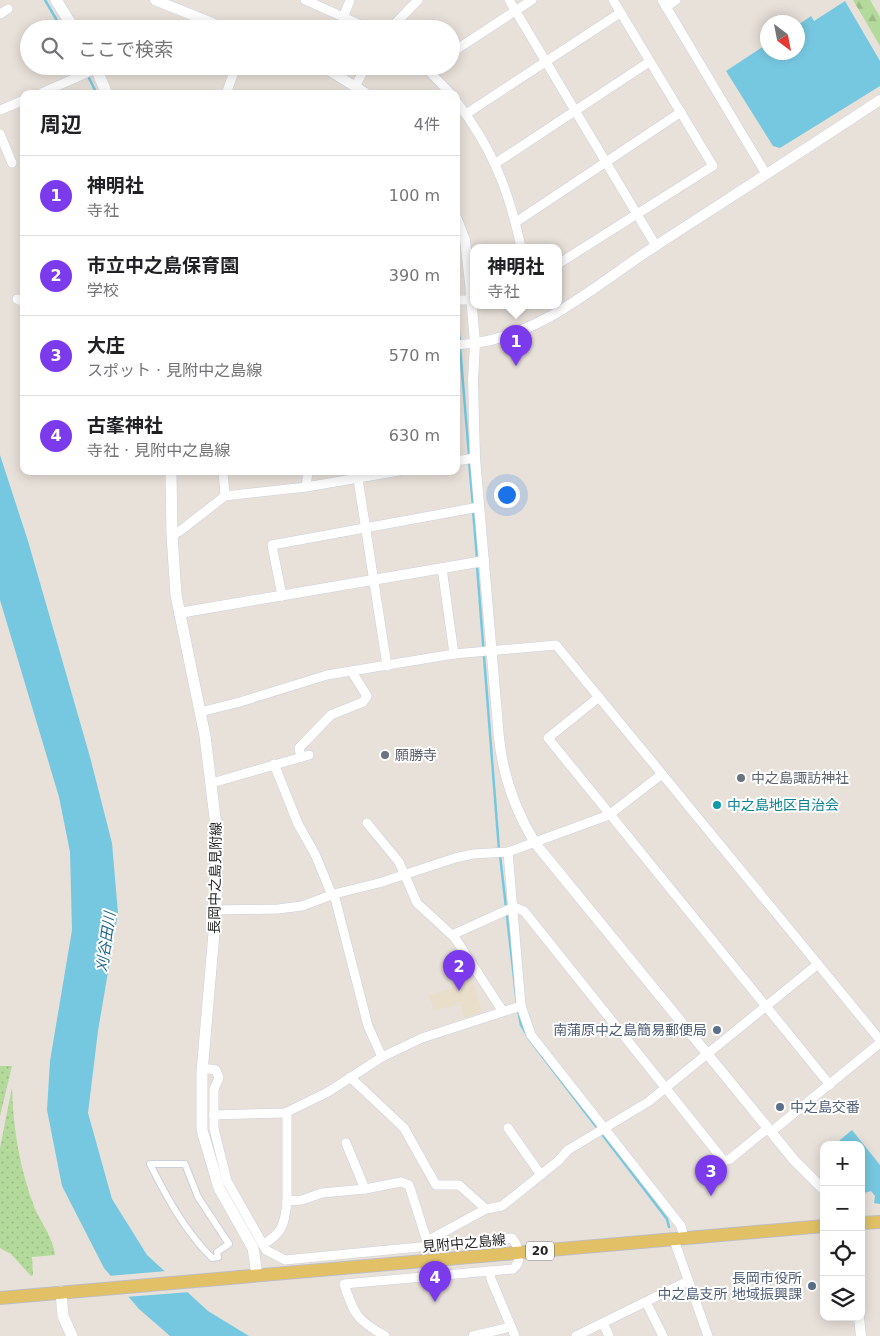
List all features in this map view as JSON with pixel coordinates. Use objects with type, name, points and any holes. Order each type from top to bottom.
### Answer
[{"type":"main road","points":[[56,0],[68,20]]},
{"type":"main road","points":[[99,75],[105,90]]},
{"type":"main road","name":"長岡中之島見附線","points":[[171,475],[172,535],[179,613],[200,712],[212,783],[217,834],[216,910],[202,1068],[201,1111],[206,1149],[219,1188],[253,1248],[257,1276]]},
{"type":"main road","points":[[865,1223],[880,1222]]},
{"type":"main road","name":"見附中之島線","points":[[257,1276],[820,1226]]},
{"type":"main road","name":"20","points":[[0,1298],[86,1289],[257,1276]]},
{"type":"main road","points":[[61,1292],[63,1316],[72,1336]]},
{"type":"street","points":[[155,0],[205,20]]},
{"type":"street","points":[[306,0],[348,20]]},
{"type":"street","points":[[343,18],[350,0]]},
{"type":"street","points":[[399,20],[418,0]]},
{"type":"street","points":[[509,0],[656,246]]},
{"type":"street","points":[[460,47],[532,0]]},
{"type":"street","points":[[562,261],[637,212],[713,166],[612,0]]},
{"type":"street","points":[[676,0],[664,3],[766,174]]},
{"type":"street","points":[[466,114],[620,13]]},
{"type":"street","points":[[496,164],[649,62]]},
{"type":"street","points":[[47,90],[79,75]]},
{"type":"street","points":[[227,90],[233,75]]},
{"type":"street","points":[[335,75],[356,90],[362,75]]},
{"type":"street","points":[[435,75],[448,90]]},
{"type":"street","points":[[460,345],[513,334],[552,316],[880,100]]},
{"type":"street","points":[[0,110],[20,102]]},
{"type":"street","points":[[460,106],[496,164],[516,222],[520,244]]},
{"type":"street","points":[[516,222],[681,112]]},
{"type":"street","points":[[0,134],[12,163]]},
{"type":"street","points":[[460,230],[467,254],[470,288]]},
{"type":"street","points":[[472,309],[475,343],[473,380],[475,458],[479,507],[501,759],[515,806],[535,843],[769,1130],[820,1186]]},
{"type":"street","points":[[460,460],[475,458]]},
{"type":"street","points":[[223,475],[225,496]]},
{"type":"street","points":[[306,487],[308,475]]},
{"type":"street","points":[[172,535],[180,532],[225,496],[306,487],[378,475]]},
{"type":"street","points":[[358,479],[387,666]]},
{"type":"street","points":[[282,596],[272,545],[366,526],[479,507]]},
{"type":"street","points":[[179,613],[484,561]]},
{"type":"street","points":[[442,568],[454,654]]},
{"type":"street","points":[[200,712],[240,702],[327,675],[454,654],[556,645],[880,1040]]},
{"type":"street","points":[[212,783],[305,756],[299,748],[331,715],[364,702],[367,696],[352,672]]},
{"type":"street","points":[[599,697],[548,738],[830,1085]]},
{"type":"street","points":[[274,764],[298,824],[315,854],[333,895],[368,1026],[382,1057]]},
{"type":"street","points":[[216,910],[294,907],[405,875],[455,858],[473,854],[508,852],[609,815],[662,774]]},
{"type":"street","points":[[368,823],[399,862],[417,903],[452,935],[502,1010]]},
{"type":"street","points":[[508,852],[521,1006],[531,1035],[680,1226],[679,1239],[688,1281],[708,1336]]},
{"type":"street","points":[[452,935],[514,907]]},
{"type":"street","points":[[514,907],[524,912],[724,1160],[730,1159],[830,1085],[880,1044]]},
{"type":"street","points":[[427,1244],[486,1209],[502,1206],[541,1175],[568,1150],[648,1102],[818,964]]},
{"type":"street","points":[[213,1115],[287,1112],[328,1092],[382,1057],[422,1038],[502,1010],[521,1006]]},
{"type":"street","points":[[202,1068],[216,1070],[219,1078],[214,1089],[213,1115],[220,1161],[227,1181],[266,1250],[285,1260],[427,1244],[512,1238],[520,1253],[519,1262],[514,1269],[344,1284],[357,1317],[365,1325],[385,1336]]},
{"type":"street","points":[[350,1077],[404,1128],[436,1185],[459,1185],[486,1209]]},
{"type":"street","points":[[263,1244],[280,1233],[283,1227],[287,1201],[287,1112]]},
{"type":"street","points":[[508,1128],[541,1175]]},
{"type":"street","points":[[346,1143],[365,1188]]},
{"type":"street","points":[[150,1164],[185,1164],[198,1197],[229,1244],[217,1252],[218,1257],[212,1258],[172,1207],[150,1164]]},
{"type":"street","points":[[287,1201],[302,1200],[322,1193],[401,1182],[409,1185],[427,1244]]},
{"type":"street","points":[[472,1336],[513,1332],[491,1279],[490,1271]]},
{"type":"street","points":[[576,1336],[688,1281]]},
{"type":"street","points":[[646,1302],[663,1336]]},
{"type":"street","points":[[859,1321],[861,1336]]},
{"type":"street","points":[[603,1323],[610,1336]]},
{"type":"shaded area","points":[[460,958],[462,967],[465,967],[468,983],[473,982],[482,1012],[464,1018],[460,1001],[456,1002],[457,1006],[434,1010],[429,995],[455,987],[447,962]]},
{"type":"green space","points":[[853,0],[870,0],[880,17],[880,46]]},
{"type":"green space","points":[[0,1066],[12,1066],[0,1116]]},
{"type":"green space","points":[[12,1087],[14,1118],[21,1164],[35,1209],[50,1237],[55,1255],[32,1257],[33,1275],[31,1276],[11,1254],[0,1248],[0,1148]]},
{"type":"water","points":[[845,1],[880,61],[880,86],[780,148],[773,146],[726,71],[760,49],[760,60],[805,60],[805,20],[811,16],[814,21]]},
{"type":"water","name":"刈谷田川","points":[[0,455],[28,541],[90,757],[112,843],[118,913],[98,1031],[88,1113],[112,1199],[147,1255],[208,1311],[249,1336],[170,1336],[139,1309],[104,1268],[62,1186],[47,1110],[50,1061],[72,930],[70,852],[59,797],[0,600]]},
{"type":"water","points":[[852,1130],[861,1141],[839,1141]]},
{"type":"water","points":[[865,1146],[880,1165],[880,1204],[874,1203],[875,1196],[871,1191],[865,1193]]},
{"type":"pier","points":[[167,1271],[190,1292],[125,1297],[108,1276]]},
{"type":"waterway","points":[[45,0],[57,20]]},
{"type":"waterway","points":[[88,75],[95,90]]},
{"type":"waterway","points":[[460,347],[469,456]]},
{"type":"waterway","points":[[469,462],[473,506]]},
{"type":"waterway","points":[[473,511],[477,558]]},
{"type":"waterway","points":[[477,566],[499,850]]},
{"type":"waterway","points":[[500,855],[517,1004]]},
{"type":"waterway","points":[[518,1009],[521,1025],[529,1039],[667,1219],[669,1227]]},
{"type":"place","name":"神明社","points":[[516,366]]},
{"type":"place","name":"願勝寺","points":[[385,755]]},
{"type":"place","name":"中之島諏訪神社","points":[[741,778]]},
{"type":"place","name":"中之島地区自治会","points":[[717,805]]},
{"type":"place","name":"市立中之島保育園","points":[[459,991]]},
{"type":"place","name":"南蒲原中之島簡易郵便局","points":[[717,1030]]},
{"type":"place","name":"中之島交番","points":[[780,1107]]},
{"type":"place","name":"大庄","points":[[711,1196]]},
{"type":"place","name":"長岡市役所 中之島支所 地域振興課","points":[[812,1286]]},
{"type":"place","name":"古峯神社","points":[[435,1302]]}]
